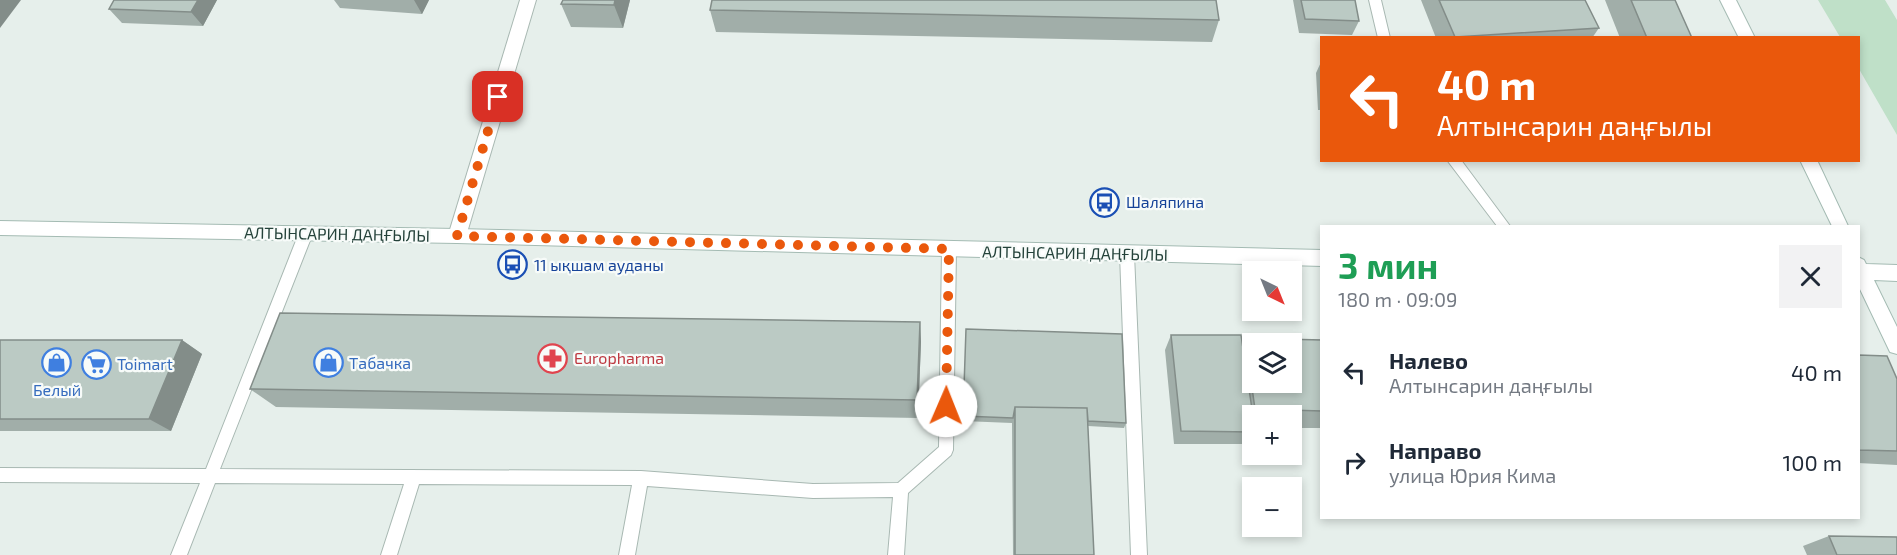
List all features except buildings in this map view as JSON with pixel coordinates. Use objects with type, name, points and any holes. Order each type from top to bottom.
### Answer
[{"type":"main road","points":[[457,236],[528,0]]},
{"type":"main road","points":[[1728,0],[1746,36]]},
{"type":"main road","points":[[1809,162],[1840,225]]},
{"type":"main road","name":"АЛТЫНСАРИН ДАҢҒЫЛЫ","points":[[0,228],[457,236],[1127,255],[1320,258]]},
{"type":"main road","points":[[1860,269],[1897,273]]},
{"type":"main road","points":[[1860,269],[1897,346]]},
{"type":"lane","points":[[1375,0],[1384,36]]},
{"type":"lane","points":[[1455,162],[1503,225]]},
{"type":"lane","points":[[179,555],[306,233]]},
{"type":"lane","points":[[0,475],[641,478],[813,491],[901,490],[946,450],[949,249]]},
{"type":"lane","points":[[1127,255],[1139,555]]},
{"type":"lane","points":[[389,555],[413,478]]},
{"type":"lane","points":[[627,555],[641,478]]},
{"type":"lane","points":[[896,555],[901,490]]},
{"type":"green space","points":[[1818,0],[1885,0],[1897,20],[1897,135],[1860,71],[1860,36],[1839,36]]},
{"type":"place","name":"Шаляпина","points":[[1105,202]]},
{"type":"place","name":"11 ықшам ауданы","points":[[513,265]]},
{"type":"place","name":"Europharma","points":[[553,358]]},
{"type":"place","name":"Белый","points":[[57,362]]},
{"type":"place","name":"Табачка","points":[[328,363]]},
{"type":"place","name":"Toimart","points":[[96,364]]},
{"type":"route","points":[[498,97],[457,236],[949,249],[946,406]]}]
